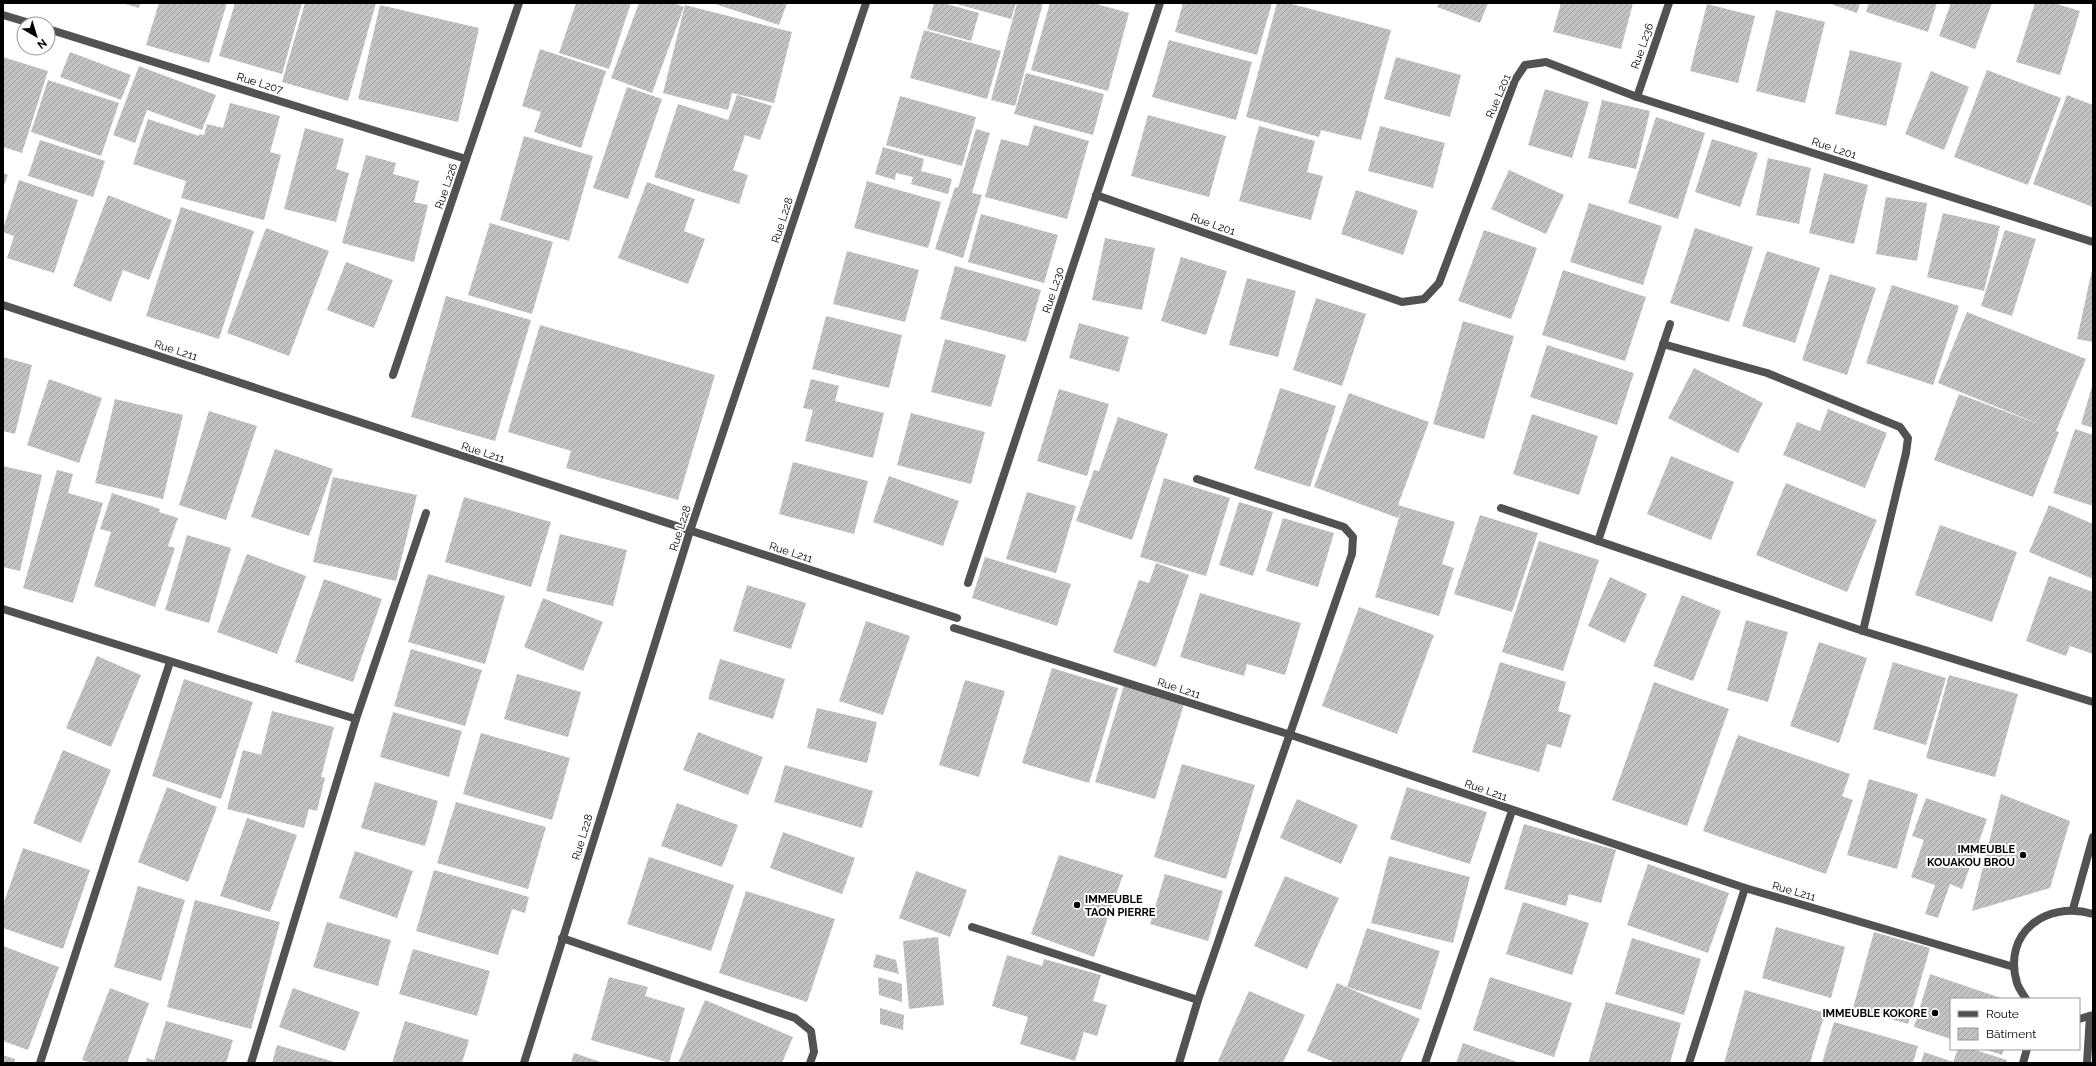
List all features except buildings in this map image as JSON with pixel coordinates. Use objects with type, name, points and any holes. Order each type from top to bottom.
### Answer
[{"type":"street","name":"Rue L226","points":[[393,375],[519,3]]},
{"type":"street","name":"Rue L228","points":[[524,1063],[690,531],[866,3]]},
{"type":"street","name":"Rue L230","points":[[968,584],[1160,3]]},
{"type":"street","name":"Rue L236","points":[[1636,97],[1669,3]]},
{"type":"street","points":[[3,14],[16,18]]},
{"type":"street","name":"Rue L207","points":[[56,31],[466,159]]},
{"type":"street","name":"Rue L201","points":[[1096,195],[1402,302],[1424,299],[1439,283],[1515,80],[1525,65],[1546,62],[1636,97],[2093,242]]},
{"type":"street","name":"Rue L211","points":[[3,305],[957,618]]},
{"type":"street","points":[[1598,541],[1670,324]]},
{"type":"street","points":[[1663,344],[1767,373],[1900,427],[1908,438],[1906,453],[1863,631]]},
{"type":"street","points":[[1180,1063],[1198,1000],[1291,735],[1352,554],[1352,537],[1344,527],[1197,479]]},
{"type":"street","points":[[1501,508],[1863,631],[2093,702]]},
{"type":"street","points":[[250,1063],[356,719],[426,513]]},
{"type":"street","points":[[3,609],[356,719]]},
{"type":"street","name":"Rue L211","points":[[954,628],[1291,735],[1745,888],[2014,967]]},
{"type":"street","points":[[40,1063],[170,662]]},
{"type":"street","points":[[1425,1063],[1512,810]]},
{"type":"street","points":[[2073,909],[2093,837]]},
{"type":"street","points":[[1689,1063],[1745,888]]},
{"type":"street","points":[[2025,998],[2018,984],[2014,967],[2016,949],[2025,932],[2038,919],[2054,911],[2073,909],[2093,914]]},
{"type":"street","points":[[972,927],[1198,1000]]},
{"type":"street","points":[[562,938],[795,1018],[811,1031],[814,1052],[810,1063]]},
{"type":"street","points":[[2080,1019],[2091,1016],[2087,1063]]},
{"type":"street","points":[[2023,1063],[2027,1050]]},
{"type":"place","name":"IMMEUBLE KOUAKOU BROU","points":[[2023,855]]},
{"type":"place","name":"IMMEUBLE TAON PIERRE","points":[[1077,905]]},
{"type":"place","name":"IMMEUBLE KOKORE","points":[[1935,1013]]}]
